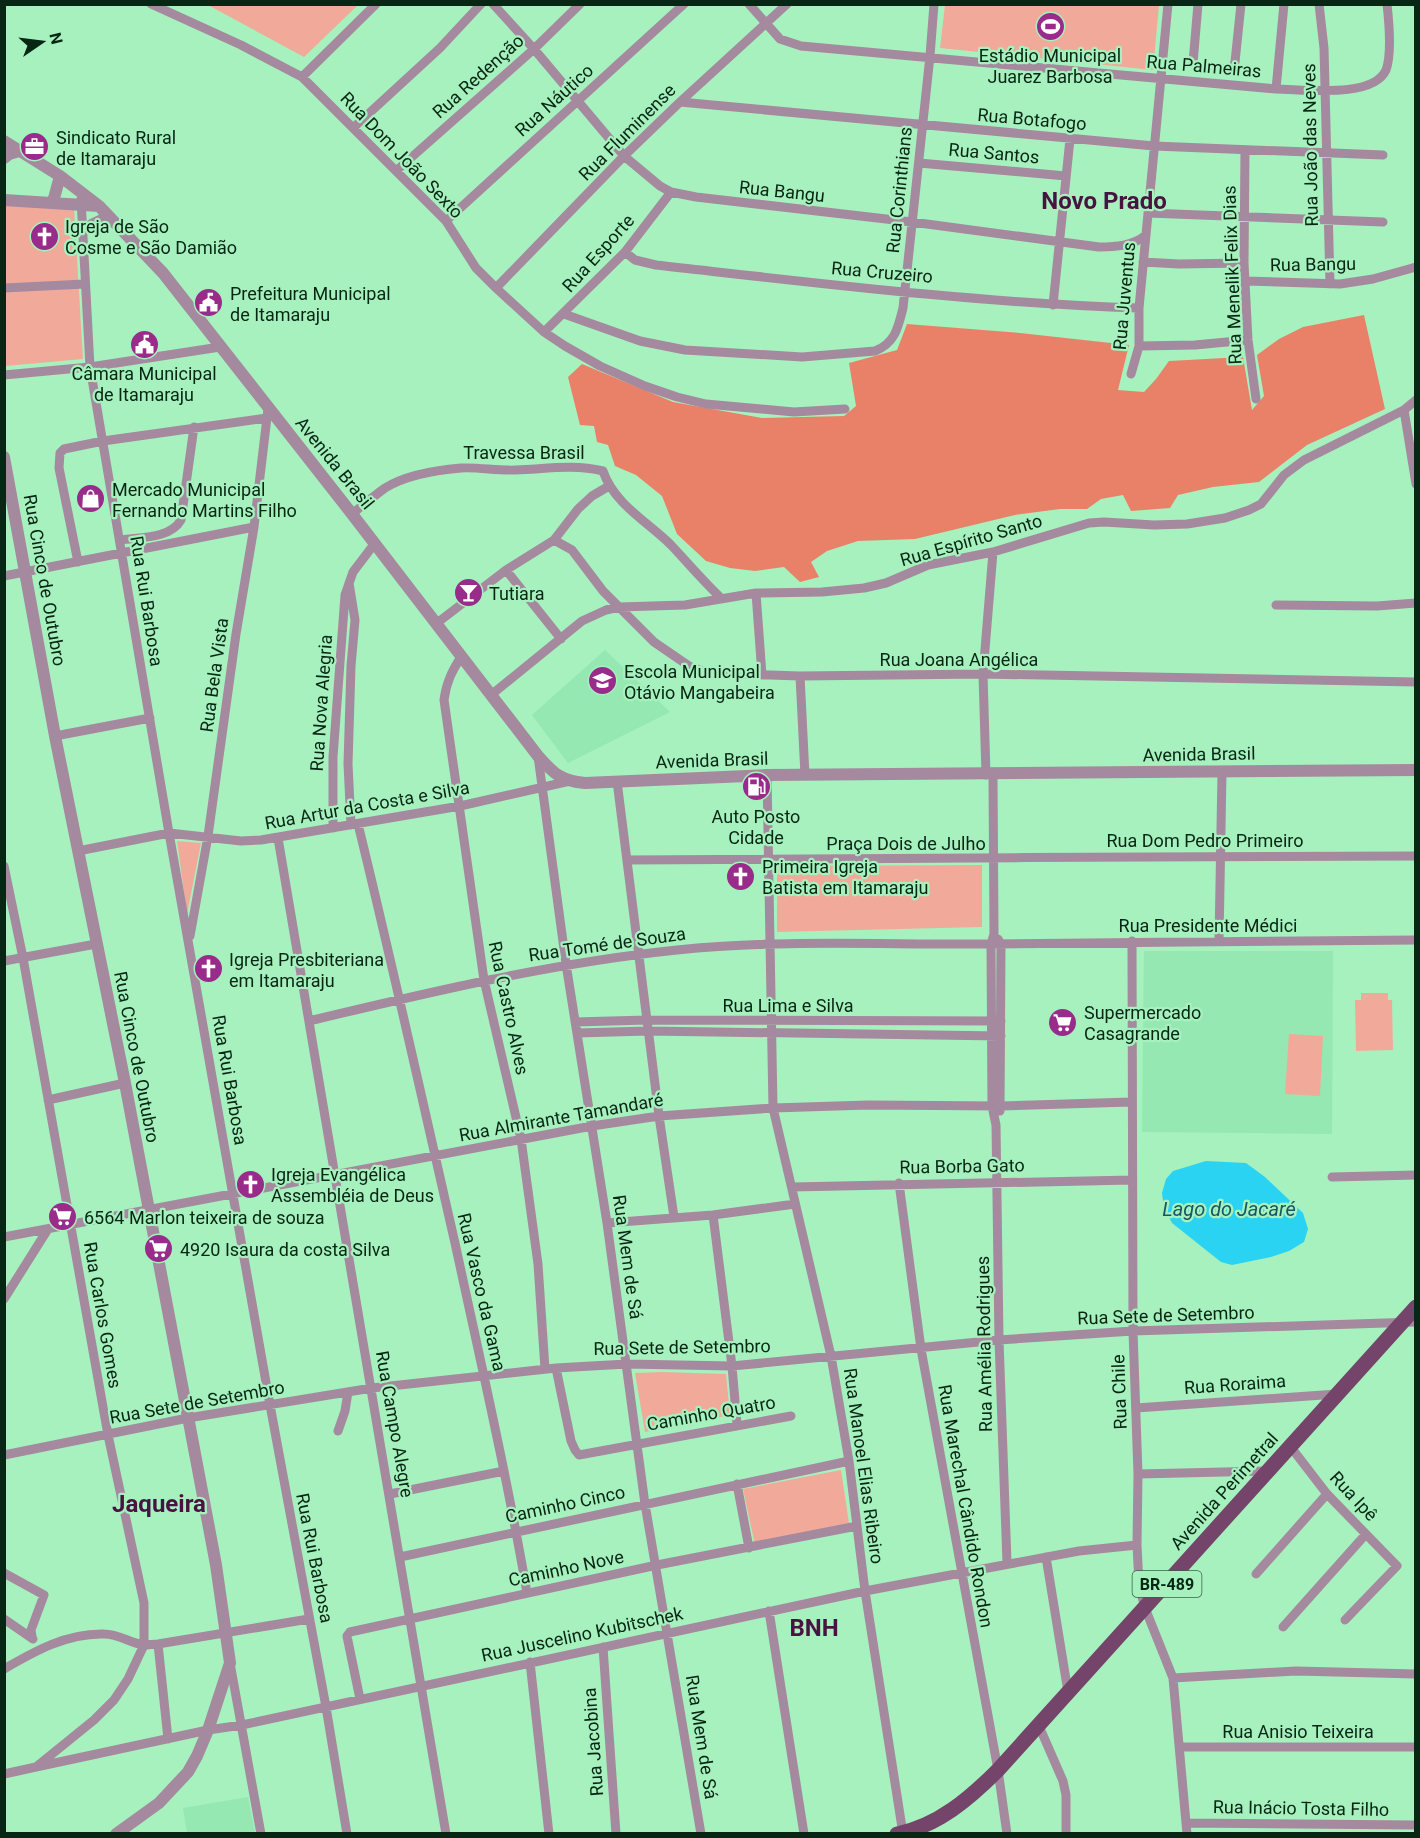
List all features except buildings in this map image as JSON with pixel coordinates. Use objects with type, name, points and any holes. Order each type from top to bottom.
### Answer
[{"type":"main road","name":"Avenida Perimetral","points":[[901,1833],[924,1825],[948,1812],[966,1800],[998,1770],[1337,1394],[1408,1322],[1416,1307]]},
{"type":"street","name":"Rua Dom João Sexto","points":[[151,4],[241,45],[302,77],[446,222],[476,268],[496,288],[544,332],[600,366],[677,397],[706,404],[794,412],[845,409]]},
{"type":"street","points":[[302,77],[376,4]]},
{"type":"street","points":[[353,128],[440,48],[482,4]]},
{"type":"street","name":"Rua Bangu","points":[[493,4],[624,156],[671,192],[696,197],[1112,247],[1133,243],[1146,235]]},
{"type":"street","name":"Rua Redenção","points":[[396,171],[534,50],[580,4]]},
{"type":"street","name":"Rua Náutico","points":[[446,222],[684,4]]},
{"type":"street","name":"Rua Palmeiras","points":[[749,4],[780,39],[795,44],[1276,89],[1326,90],[1362,88],[1370,85],[1382,75],[1386,69],[1389,54],[1388,4]]},
{"type":"street","name":"Rua Fluminense","points":[[496,288],[624,156],[787,4]]},
{"type":"street","name":"Rua Corinthians","points":[[564,314],[640,341],[685,350],[802,357],[874,351],[884,347],[893,339],[898,328],[905,291],[934,4]]},
{"type":"street","name":"Rua Juventus","points":[[1131,374],[1139,346],[1139,308],[1168,4]]},
{"type":"street","points":[[1198,4],[1193,63],[1198,68],[1226,70],[1232,69],[1235,62],[1241,4]]},
{"type":"street","points":[[1276,89],[1284,4]]},
{"type":"street","name":"Rua João das Neves","points":[[1319,4],[1326,90],[1330,284]]},
{"type":"street","name":"Rua Botafogo","points":[[680,102],[1154,146],[1383,155]]},
{"type":"street","points":[[1053,305],[1070,139]]},
{"type":"street","name":"Avenida Brasil","points":[[4,141],[60,176],[104,210],[163,273],[268,413],[375,543],[538,756],[557,775],[570,782],[767,775],[1416,770]]},
{"type":"street","name":"Rua Menelik Felix Dias","points":[[1245,150],[1244,263],[1248,340],[1256,399]]},
{"type":"street","points":[[4,158],[19,151]]},
{"type":"street","name":"Rua Santos","points":[[919,163],[1066,176]]},
{"type":"street","points":[[53,202],[60,176]]},
{"type":"street","name":"Rua Rui Barbosa","points":[[81,191],[90,367],[169,833],[326,1707],[346,1833]]},
{"type":"street","name":"Rua Esporte","points":[[544,332],[625,252],[671,192]]},
{"type":"street","points":[[4,200],[81,204],[104,210],[82,231]]},
{"type":"street","points":[[1148,213],[1383,222]]},
{"type":"street","name":"Rua Cruzeiro","points":[[625,252],[635,260],[656,265],[1053,305],[1139,308]]},
{"type":"street","name":"Rua Bangu","points":[[1143,262],[1244,263]]},
{"type":"street","name":"Rua Bangu","points":[[1245,281],[1330,284],[1373,279],[1416,267]]},
{"type":"street","points":[[4,288],[85,284]]},
{"type":"street","points":[[1139,346],[1195,345],[1248,340]]},
{"type":"street","points":[[4,375],[90,367],[220,347]]},
{"type":"street","name":"Rua Espírito Santo","points":[[491,695],[582,621],[595,614],[620,607],[668,606],[756,592],[822,592],[864,588],[886,583],[928,565],[993,552],[1089,523],[1187,524],[1225,518],[1261,504],[1284,475],[1298,464],[1404,410],[1416,400]]},
{"type":"street","points":[[1404,410],[1416,484]]},
{"type":"street","points":[[78,562],[59,459],[64,449],[268,413]]},
{"type":"street","name":"Rua Bela Vista","points":[[189,945],[208,836],[236,634],[254,527],[268,413]]},
{"type":"street","points":[[121,540],[164,534],[177,526],[181,520],[194,426]]},
{"type":"street","name":"Rua Cinco de Outubro","points":[[4,457],[9,505],[125,1083],[216,1565],[230,1663],[261,1833]]},
{"type":"street","name":"Travessa Brasil","points":[[352,514],[386,488],[405,479],[461,468],[516,470],[554,466],[591,468],[603,471],[609,486],[722,599]]},
{"type":"street","points":[[437,623],[506,570],[554,540],[578,508],[609,486]]},
{"type":"street","points":[[4,576],[254,527]]},
{"type":"street","name":"Rua Joana Angélica","points":[[554,540],[572,550],[603,591],[654,642],[689,666],[707,673],[800,676],[983,674],[1416,682]]},
{"type":"street","name":"Rua Nova Alegria","points":[[333,828],[333,757],[345,595],[349,580],[375,543]]},
{"type":"street","points":[[993,552],[983,674],[994,859]]},
{"type":"street","points":[[506,570],[561,639]]},
{"type":"street","name":"Rua Nova Alegria","points":[[349,580],[355,620],[348,764],[354,824],[401,999]]},
{"type":"street","points":[[756,592],[762,675]]},
{"type":"street","points":[[1276,605],[1377,606],[1416,603]]},
{"type":"street","name":"Rua Castro Alves","points":[[461,657],[450,674],[445,687],[444,700],[484,980],[520,1139],[538,1264],[545,1369]]},
{"type":"street","points":[[800,676],[805,775]]},
{"type":"street","points":[[55,736],[150,717]]},
{"type":"street","name":"Rua Mem de Sá","points":[[538,756],[566,964],[608,1223],[645,1504],[701,1833]]},
{"type":"street","points":[[1219,941],[1222,772]]},
{"type":"street","points":[[767,775],[770,944],[996,944]]},
{"type":"street","points":[[617,781],[674,1217]]},
{"type":"street","name":"Rua Artur da Costa e Silva","points":[[78,851],[169,833],[241,841],[278,838],[460,806],[570,782]]},
{"type":"street","name":"Rua Campo Alegre","points":[[278,838],[446,1833]]},
{"type":"street","name":"Rua Dom Pedro Primeiro","points":[[994,859],[1221,855],[1416,856]]},
{"type":"street","name":"Praça Dois de Julho","points":[[628,860],[994,859],[996,944]]},
{"type":"street","name":"Rua Carlos Gomes","points":[[4,866],[23,958],[108,1435],[144,1603],[144,1645],[128,1679],[114,1700],[94,1720],[36,1767],[4,1774]]},
{"type":"street","name":"Rua Presidente Médici","points":[[996,944],[1416,940]]},
{"type":"street","name":"Rua Chile","points":[[1132,941],[1133,1331],[1139,1585],[1145,1608],[1173,1678],[1186,1828]]},
{"type":"street","points":[[4,961],[96,944]]},
{"type":"street","name":"Rua Tomé de Souza","points":[[309,1021],[484,980],[566,964],[639,954],[770,944]]},
{"type":"street","name":"Rua Manoel Elias Ribeiro","points":[[770,944],[772,1108],[831,1356],[849,1461],[865,1590],[901,1833]]},
{"type":"street","name":"Rua Amélia Rodrigues","points":[[996,944],[999,1340],[1007,1563]]},
{"type":"street","name":"Rua Vasco da Gama","points":[[401,999],[484,1375],[527,1593]]},
{"type":"street","name":"Rua Lima e Silva","points":[[575,1022],[647,1020],[996,1021]]},
{"type":"street","name":"Rua Lima e Silva","points":[[577,1033],[648,1031],[996,1036]]},
{"type":"street","points":[[48,1100],[125,1083]]},
{"type":"street","name":"Rua Almirante Tamandaré","points":[[4,1237],[335,1176],[520,1139],[659,1116],[772,1108],[868,1105],[996,1106],[1131,1102]]},
{"type":"street","points":[[1332,1177],[1416,1175]]},
{"type":"street","name":"Rua Borba Gato","points":[[792,1187],[1132,1180]]},
{"type":"street","name":"Rua Marechal Cândido Rondon","points":[[899,1184],[921,1349],[998,1770],[1007,1833]]},
{"type":"street","points":[[608,1223],[713,1215],[795,1204]]},
{"type":"street","points":[[713,1215],[737,1425]]},
{"type":"street","points":[[4,1299],[48,1228]]},
{"type":"street","name":"Rua Sete de Setembro","points":[[4,1455],[188,1418],[372,1388],[545,1369],[627,1365],[732,1366],[999,1340],[1133,1331],[1408,1322]]},
{"type":"street","name":"Caminho Quatro","points":[[556,1368],[571,1441],[574,1450],[579,1455],[791,1416]]},
{"type":"street","points":[[338,1431],[345,1412],[348,1392]]},
{"type":"street","name":"Rua Roraima","points":[[1136,1408],[1337,1394]]},
{"type":"street","name":"Rua Ipê","points":[[1290,1446],[1327,1494],[1397,1566],[1345,1620]]},
{"type":"street","name":"Caminho Cinco","points":[[400,1557],[849,1461]]},
{"type":"street","points":[[390,1494],[504,1471]]},
{"type":"street","points":[[1138,1474],[1267,1471]]},
{"type":"street","points":[[736,1484],[749,1548]]},
{"type":"street","points":[[1256,1574],[1327,1494]]},
{"type":"street","name":"Caminho Nove","points":[[360,1699],[347,1636],[358,1630],[857,1526]]},
{"type":"street","points":[[1283,1627],[1366,1534]]},
{"type":"street","name":"Rua Juscelino Kubitschek","points":[[36,1767],[208,1730],[242,1725],[865,1590],[1007,1563],[1137,1545]]},
{"type":"street","points":[[1046,1557],[1068,1692]]},
{"type":"street","points":[[4,1573],[44,1595],[31,1630],[32,1637]]},
{"type":"street","points":[[769,1611],[804,1833]]},
{"type":"street","points":[[4,1619],[32,1637],[40,1648]]},
{"type":"street","points":[[4,1669],[40,1648],[87,1635],[105,1634],[123,1637],[144,1645],[158,1644],[309,1619]]},
{"type":"street","points":[[158,1644],[168,1739]]},
{"type":"street","name":"Rua Jacobina","points":[[603,1647],[616,1833]]},
{"type":"street","points":[[530,1662],[549,1833]]},
{"type":"street","name":"Rua Cinco de Outubro","points":[[116,1833],[159,1803],[188,1772],[208,1730],[230,1663]]},
{"type":"street","points":[[1173,1678],[1296,1671],[1416,1674]]},
{"type":"street","points":[[1039,1726],[1063,1781],[1066,1796],[1066,1833]]},
{"type":"street","name":"Rua Anisio Teixeira","points":[[1180,1747],[1416,1747]]},
{"type":"street","name":"Rua Inácio Tosta Filho","points":[[1186,1828],[1416,1826]]},
{"type":"shaded area","points":[[208,5],[358,5],[304,57]]},
{"type":"shaded area","name":"Estádio Municipal Juarez Barbosa","points":[[945,5],[1159,5],[1153,70],[940,48]]},
{"type":"shaded area","points":[[5,205],[74,208],[83,359],[5,366]]},
{"type":"shaded area","points":[[1364,315],[1385,409],[1307,445],[1259,482],[1213,487],[1178,495],[1170,508],[1131,511],[1123,495],[1101,499],[1087,509],[1060,509],[1015,515],[915,539],[858,541],[827,551],[811,562],[819,577],[800,582],[784,567],[755,571],[730,568],[706,561],[677,534],[662,496],[636,475],[615,466],[608,445],[597,442],[594,426],[580,425],[568,377],[582,364],[673,402],[762,418],[844,416],[856,406],[849,363],[897,350],[907,324],[1129,345],[1118,390],[1144,392],[1169,361],[1243,357],[1252,410],[1264,396],[1257,355],[1279,339],[1303,327]]},
{"type":"shaded area","name":"Escola Municipal Otávio Mangabeira","points":[[605,650],[670,712],[568,763],[532,715]]},
{"type":"shaded area","points":[[177,841],[201,843],[187,914]]},
{"type":"shaded area","points":[[982,865],[982,927],[777,932],[777,866]]},
{"type":"shaded area","points":[[1144,951],[1333,951],[1332,1134],[1142,1132]]},
{"type":"shaded area","points":[[1361,993],[1388,993],[1388,1000],[1392,1000],[1393,1050],[1356,1051],[1355,1000],[1361,1000]]},
{"type":"shaded area","points":[[1289,1034],[1323,1036],[1320,1096],[1285,1094]]},
{"type":"shaded area","points":[[635,1373],[726,1374],[730,1415],[645,1432]]},
{"type":"shaded area","points":[[841,1470],[849,1523],[755,1545],[743,1489]]},
{"type":"shaded area","points":[[248,1797],[255,1833],[187,1833],[183,1808]]},
{"type":"water","name":"Lago do Jacaré","points":[[1206,1161],[1246,1163],[1265,1177],[1303,1213],[1308,1229],[1304,1242],[1289,1251],[1271,1257],[1232,1265],[1221,1262],[1172,1223],[1164,1208],[1162,1193],[1166,1179],[1173,1171]]},
{"type":"place","name":"Estádio Municipal Juarez Barbosa","points":[[1050,26]]},
{"type":"place","name":"Sindicato Rural de Itamaraju","points":[[35,147]]},
{"type":"place","name":"Igreja de São Cosme e São Damião","points":[[44,236]]},
{"type":"place","name":"Prefeitura Municipal de Itamaraju","points":[[209,303]]},
{"type":"place","name":"Câmara Municipal de Itamaraju","points":[[144,344]]},
{"type":"place","name":"Mercado Municipal Fernando Martins Filho","points":[[91,499]]},
{"type":"place","name":"Tutiara","points":[[468,593]]},
{"type":"place","name":"Escola Municipal Otávio Mangabeira","points":[[603,681]]},
{"type":"place","name":"Auto Posto Cidade","points":[[756,787]]},
{"type":"place","name":"Primeira Igreja Batista em Itamaraju","points":[[741,876]]},
{"type":"place","name":"Igreja Presbiteriana em Itamaraju","points":[[208,969]]},
{"type":"place","name":"Supermercado Casagrande","points":[[1063,1022]]},
{"type":"place","name":"Igreja Evangélica Assembléia de Deus","points":[[250,1184]]},
{"type":"place","name":"6564 Marlon teixeira de souza","points":[[63,1217]]},
{"type":"place","name":"4920 Isaura da costa Silva","points":[[159,1249]]},
{"type":"district","name":"Novo Prado","points":[[1104,201]]},
{"type":"district","name":"Jaqueira","points":[[159,1504]]},
{"type":"district","name":"BNH","points":[[814,1628]]}]
